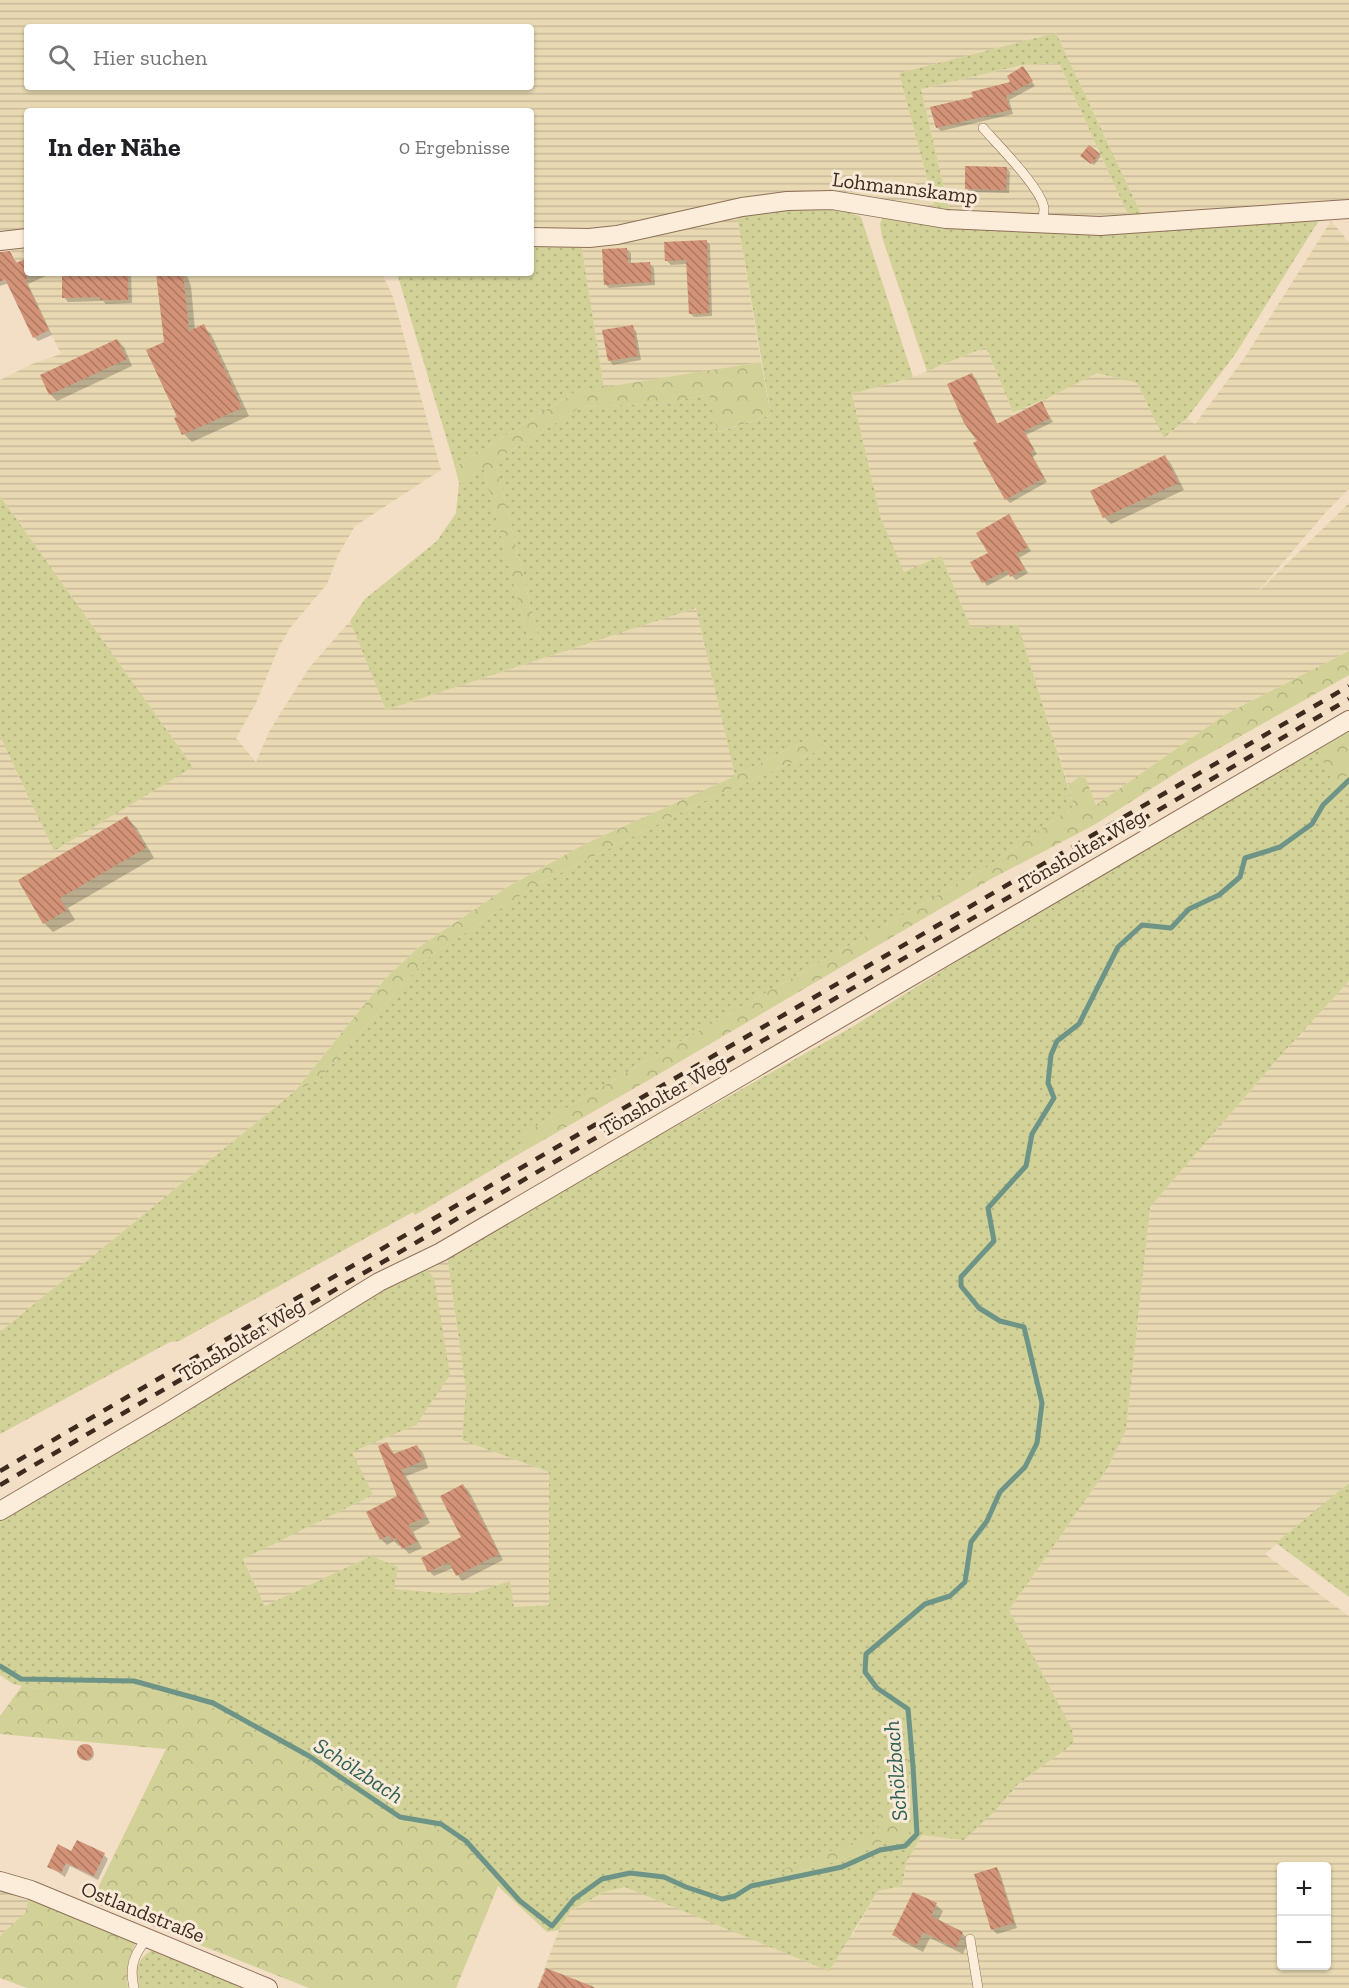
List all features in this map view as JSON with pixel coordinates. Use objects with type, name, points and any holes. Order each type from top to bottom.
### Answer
[{"type":"street","name":"Lohmannskamp","points":[[534,237],[589,238],[616,235],[742,207],[799,201],[832,200],[946,219],[1100,226],[1349,209]]},
{"type":"street","points":[[0,241],[24,238]]},
{"type":"street","name":"Tönsholter Weg","points":[[0,1510],[166,1413],[379,1282],[441,1252],[1349,720]]},
{"type":"street","name":"Ostlandstraße","points":[[0,1881],[31,1890],[268,1988]]},
{"type":"lane","points":[[984,128],[1028,179],[1041,199],[1044,208],[1042,223]]},
{"type":"lane","points":[[134,1988],[131,1975],[135,1953],[147,1938]]},
{"type":"lane","points":[[970,1939],[978,1988]]},
{"type":"shaded area","points":[[0,0],[1349,0],[1349,203],[1143,218],[1056,33],[899,73],[936,212],[865,200],[615,228],[534,233],[534,108],[24,108],[24,229],[0,232]]},
{"type":"shaded area","points":[[1059,63],[1130,219],[950,214],[921,89],[1022,65]]},
{"type":"shaded area","points":[[737,217],[761,362],[604,388],[581,243]]},
{"type":"shaded area","points":[[1331,221],[1349,242],[1349,489],[1326,512],[1255,595],[1349,503],[1349,651],[1226,714],[1096,805],[1084,775],[1068,785],[1018,626],[971,628],[941,556],[904,573],[881,519],[852,394],[913,377],[986,347],[1013,412],[1046,399],[1097,373],[1137,383],[1165,438],[1187,418],[1195,424],[1243,360]]},
{"type":"shaded area","points":[[24,243],[24,276],[383,276],[393,297],[441,470],[355,526],[338,555],[327,584],[290,628],[278,649],[256,703],[236,738],[256,762],[270,730],[309,668],[350,621],[386,710],[696,608],[735,776],[587,843],[509,886],[418,948],[385,979],[295,1091],[0,1332],[0,736],[54,851],[193,767],[0,496],[0,380],[32,364],[61,354],[8,245]]},
{"type":"shaded area","points":[[1349,981],[1349,1483],[1265,1554],[1349,1616],[1349,1988],[537,1988],[559,1930],[572,1908],[575,1909],[604,1892],[625,1887],[853,1934],[878,1891],[902,1886],[906,1863],[922,1835],[996,1810],[1018,1784],[1074,1743],[1072,1729],[1009,1610],[1107,1469],[1126,1430],[1150,1207],[1281,1055]]},
{"type":"shaded area","points":[[447,1255],[466,1390],[462,1440],[549,1472],[549,1605],[514,1607],[510,1581],[467,1595],[394,1589],[371,1556],[265,1606],[243,1558],[373,1495],[351,1452],[416,1425],[424,1266]]},
{"type":"shaded area","points":[[0,1890],[28,1899],[27,1912],[0,1936]]},
{"type":"green space","points":[[1056,33],[1143,218],[1130,219],[1059,63],[1022,65],[921,89],[950,214],[936,212],[899,73]]},
{"type":"green space","points":[[789,207],[841,209],[861,217],[913,377],[852,394],[881,519],[904,572],[941,556],[971,628],[1018,625],[1074,806],[986,868],[637,1066],[525,1133],[519,1154],[415,1215],[413,1212],[179,1341],[170,1342],[0,1434],[0,1332],[295,1091],[318,1080],[425,960],[538,884],[702,802],[829,746],[812,737],[735,776],[696,608],[386,710],[350,621],[365,599],[437,541],[456,513],[459,483],[483,467],[528,639],[538,636],[495,461],[581,407],[668,403],[709,394],[719,432],[771,415],[737,217]]},
{"type":"green space","points":[[1321,217],[1236,353],[1187,418],[1164,438],[1137,383],[1097,373],[1046,399],[1013,412],[986,347],[927,371],[882,237],[880,224],[882,218]]},
{"type":"green space","points":[[534,243],[581,243],[604,388],[575,392],[455,467],[398,276],[534,276]]},
{"type":"green space","points":[[761,362],[771,415],[718,432],[709,394],[668,403],[581,407],[495,461],[538,636],[528,640],[483,467],[459,483],[455,467],[575,392]]},
{"type":"green space","points":[[0,496],[193,767],[54,851],[0,736]]},
{"type":"green space","points":[[1349,651],[1349,675],[1184,768],[1094,825],[991,879],[519,1154],[525,1133],[637,1066],[986,868],[1074,806],[1068,785],[1084,774],[1096,805],[1226,714]]},
{"type":"green space","points":[[1349,730],[1349,776],[1346,776],[1335,787],[1316,746]]},
{"type":"green space","points":[[812,737],[829,746],[702,802],[538,884],[425,960],[318,1080],[295,1091],[385,979],[418,948],[509,886],[587,843],[735,776]]},
{"type":"green space","points":[[1316,746],[1335,786],[1349,776],[1349,981],[1281,1055],[1150,1207],[1126,1430],[1107,1469],[1009,1610],[1072,1729],[1074,1743],[1018,1784],[996,1810],[964,1840],[922,1835],[906,1863],[902,1886],[878,1891],[829,1971],[625,1887],[604,1892],[572,1908],[559,1930],[547,1932],[498,1886],[483,1864],[434,1827],[398,1820],[314,1766],[216,1709],[176,1695],[139,1688],[91,1683],[39,1689],[13,1684],[0,1675],[0,1520],[366,1297],[424,1266],[434,1278],[450,1375],[416,1425],[352,1452],[373,1495],[243,1559],[265,1606],[371,1556],[398,1567],[394,1589],[467,1595],[510,1581],[514,1607],[549,1605],[549,1472],[462,1440],[466,1390],[447,1255],[852,1027],[977,949]],"holes":[[[902,1711],[910,1795],[908,1828],[904,1842],[881,1842],[858,1855],[793,1873],[770,1874],[878,1834]]]},
{"type":"green space","points":[[1349,1483],[1349,1597],[1276,1543]]},
{"type":"green space","points":[[91,1683],[176,1695],[216,1709],[314,1766],[398,1820],[434,1827],[467,1847],[483,1864],[498,1886],[456,1988],[309,1988],[91,1902],[166,1749],[0,1734],[0,1716],[22,1686],[39,1689]]},
{"type":"green space","points":[[895,1707],[902,1710],[909,1771],[909,1837],[904,1842],[881,1842],[858,1855],[793,1873],[768,1875],[878,1833]]},
{"type":"green space","points":[[28,1899],[137,1941],[128,1964],[128,1988],[27,1988],[0,1978],[0,1936],[26,1912]]},
{"type":"green space","points":[[153,1949],[249,1988],[139,1988],[138,1966],[143,1957]]},
{"type":"building","points":[[1023,66],[1033,81],[1006,96],[1010,110],[936,128],[930,107],[973,97],[971,92],[1010,82],[1007,76]]},
{"type":"building","points":[[1089,145],[1100,154],[1091,164],[1080,156]]},
{"type":"building","points":[[965,166],[1007,167],[1006,190],[965,189]]},
{"type":"building","points":[[707,240],[709,313],[689,314],[686,260],[665,261],[664,242]]},
{"type":"building","points":[[627,248],[628,263],[650,262],[652,282],[604,285],[602,249]]},
{"type":"building","points":[[10,251],[16,263],[24,259],[24,276],[27,276],[25,280],[49,330],[33,338],[5,279],[0,282],[0,252]]},
{"type":"building","points":[[62,276],[128,276],[128,300],[100,300],[100,297],[62,298]]},
{"type":"building","points":[[156,276],[183,276],[189,331],[204,324],[242,408],[182,435],[174,418],[177,417],[146,350],[164,342]]},
{"type":"building","points":[[633,325],[638,356],[608,361],[602,330]]},
{"type":"building","points":[[117,339],[127,359],[49,395],[40,375]]},
{"type":"building","points":[[972,373],[997,424],[1042,401],[1050,418],[1024,431],[1034,450],[1030,452],[1044,478],[1005,500],[973,443],[977,441],[964,423],[947,384]]},
{"type":"building","points":[[1165,455],[1178,483],[1103,518],[1090,491]]},
{"type":"building","points":[[1009,514],[1028,547],[1016,554],[1025,569],[1010,577],[1007,570],[982,583],[970,562],[988,553],[976,533]]},
{"type":"building","points":[[127,816],[146,848],[60,898],[67,910],[43,924],[18,880]]},
{"type":"building","points":[[387,1442],[393,1454],[417,1445],[423,1461],[401,1470],[425,1517],[408,1525],[417,1542],[402,1549],[396,1538],[392,1540],[389,1535],[380,1540],[366,1512],[397,1496],[378,1446]]},
{"type":"building","points":[[463,1484],[499,1554],[456,1576],[449,1562],[428,1572],[421,1558],[461,1537],[440,1496]]},
{"type":"building","points":[[85,1744],[91,1746],[93,1752],[91,1758],[85,1760],[79,1758],[77,1752],[79,1746]]},
{"type":"building","points":[[77,1840],[105,1853],[94,1876],[66,1863],[61,1873],[47,1867],[58,1844],[71,1851]]},
{"type":"building","points":[[997,1867],[1014,1923],[991,1930],[974,1874]]},
{"type":"building","points":[[913,1892],[937,1903],[931,1916],[963,1932],[956,1948],[923,1932],[916,1946],[892,1935]]},
{"type":"building","points":[[546,1968],[594,1987],[594,1988],[538,1988]]},
{"type":"waterway","name":"Schölzbach","points":[[0,1666],[21,1679],[134,1681],[213,1703],[309,1756],[400,1817],[441,1824],[466,1841],[520,1901],[552,1926],[574,1899],[602,1879],[630,1873],[664,1877],[722,1899],[735,1896],[751,1886],[842,1867],[880,1850],[905,1846],[917,1834],[908,1709],[877,1688],[865,1672],[866,1654],[925,1604],[950,1596],[965,1582],[971,1542],[987,1521],[1000,1492],[1025,1467],[1037,1443],[1042,1403],[1024,1327],[1000,1321],[979,1308],[961,1286],[961,1277],[994,1241],[988,1208],[1026,1166],[1032,1134],[1054,1098],[1048,1083],[1051,1055],[1057,1041],[1079,1024],[1118,947],[1142,925],[1171,928],[1189,909],[1219,895],[1240,877],[1245,858],[1280,847],[1312,824],[1323,805],[1349,780]]},
{"type":"railway","points":[[0,1471],[1349,686]]},
{"type":"railway","points":[[0,1485],[1349,699]]}]
